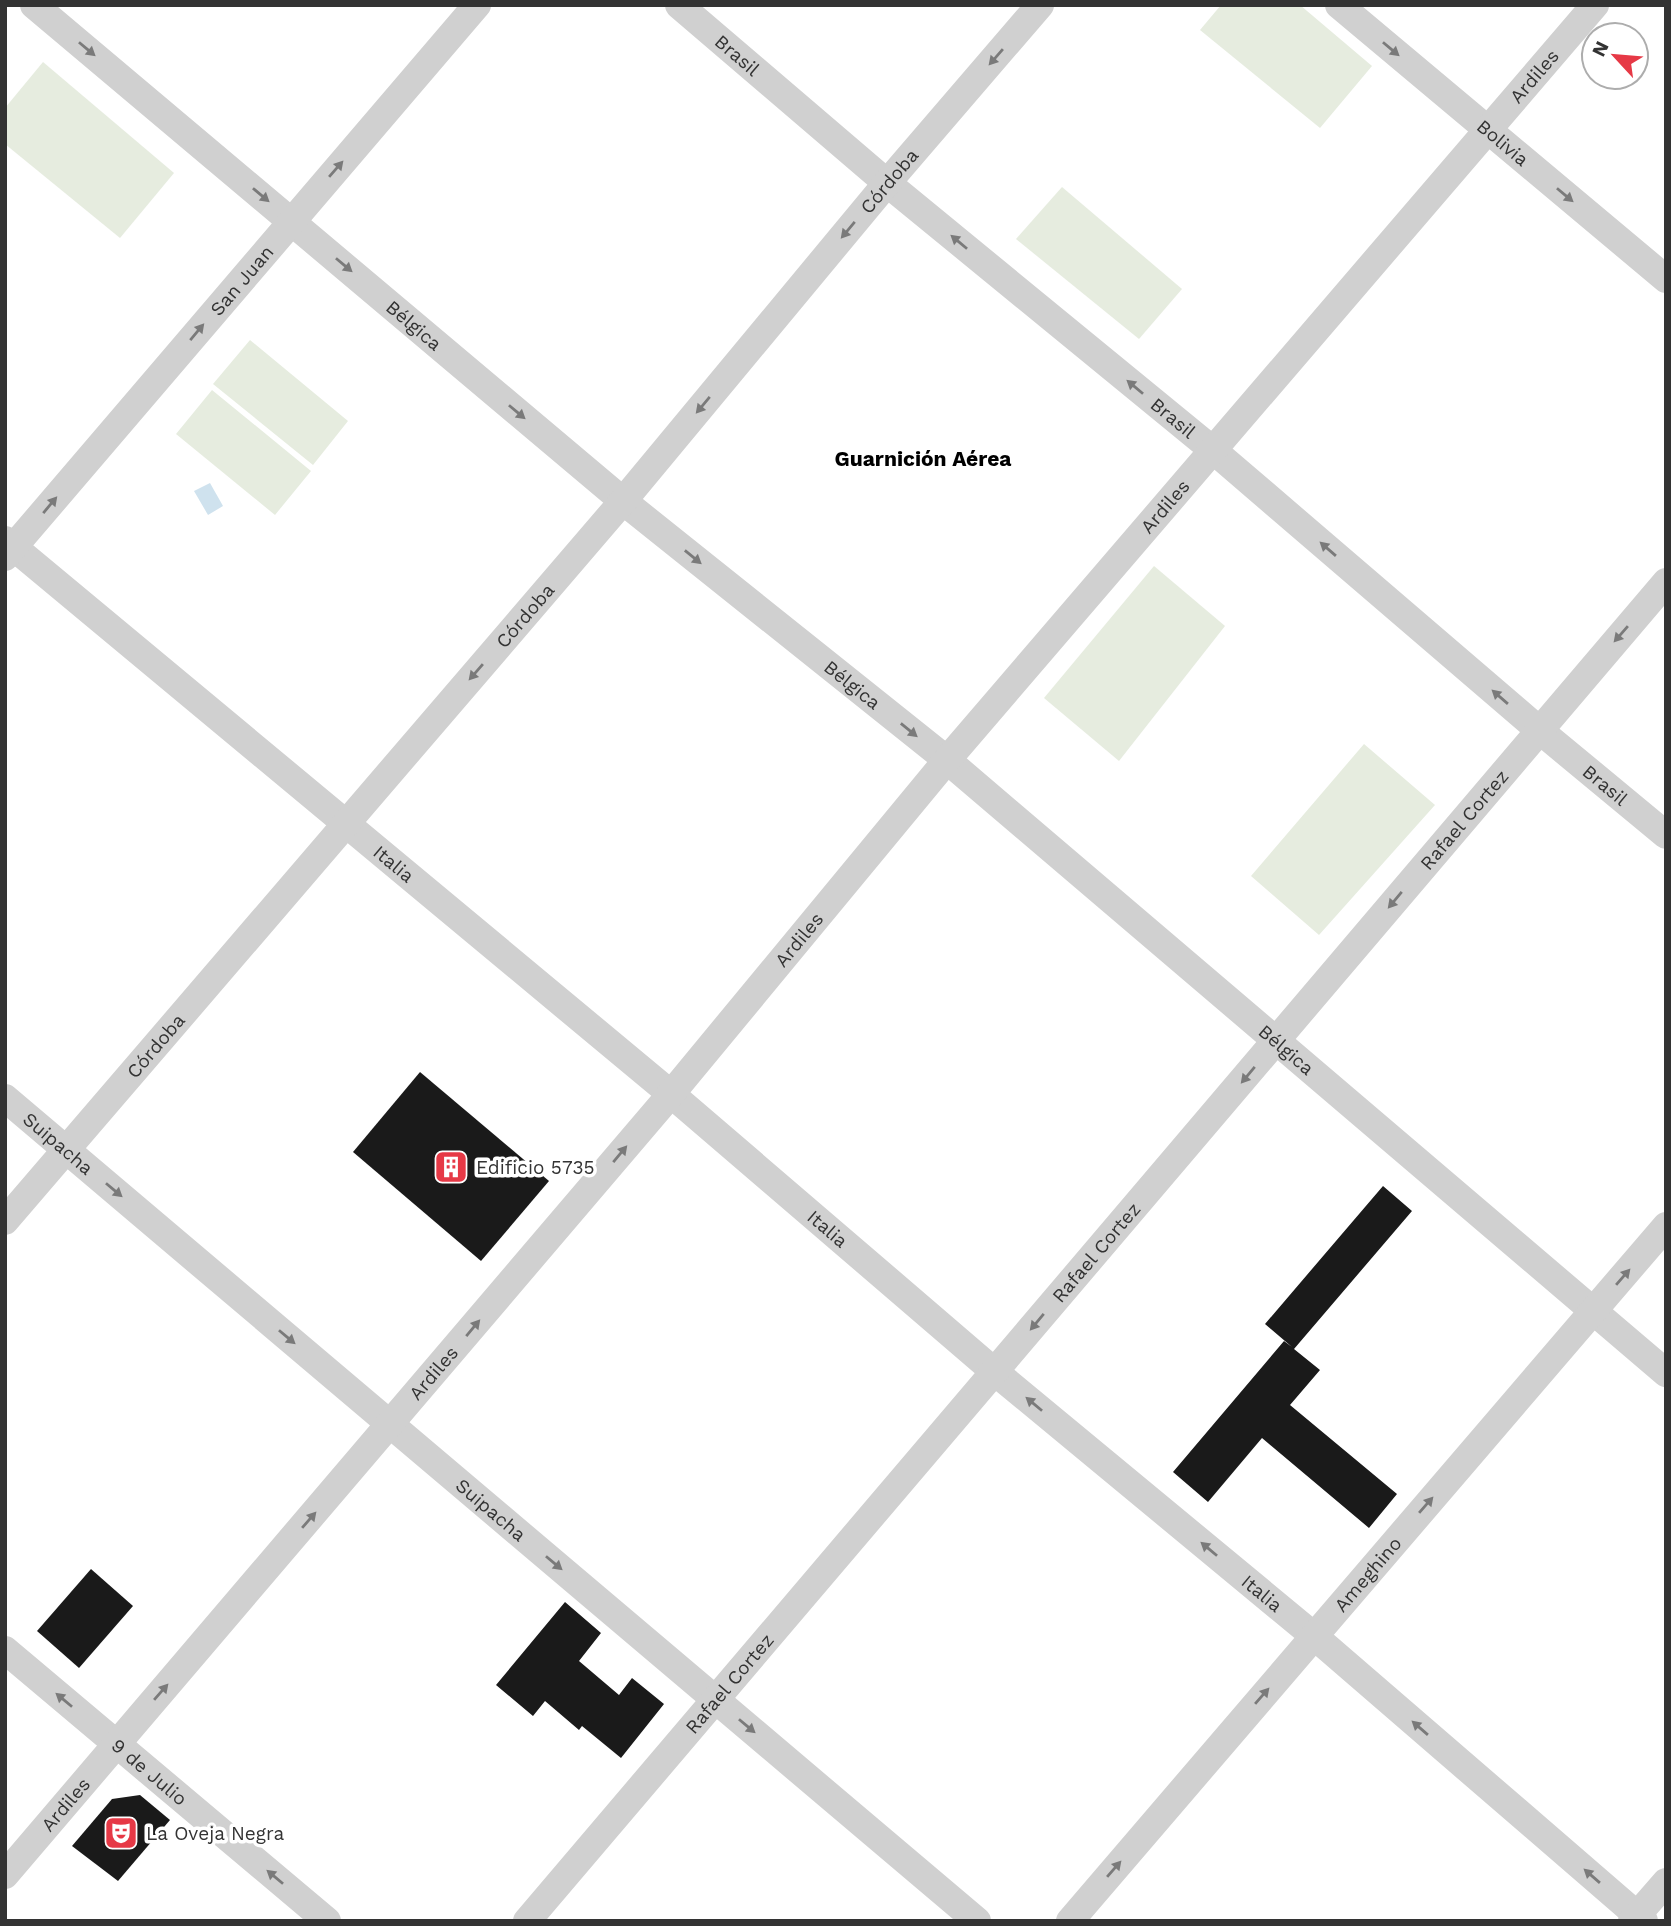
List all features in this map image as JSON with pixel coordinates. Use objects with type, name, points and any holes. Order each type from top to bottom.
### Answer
[{"type":"street","name":"Bélgica","points":[[34,5],[623,501],[947,760],[1666,1373]]},
{"type":"street","name":"San Juan","points":[[8,548],[477,5]]},
{"type":"street","name":"Brasil","points":[[679,5],[887,183],[1214,452],[1666,835]]},
{"type":"street","name":"Córdoba","points":[[5,1221],[623,501],[887,183],[1041,5]]},
{"type":"street","name":"Bolivia","points":[[1339,5],[1666,279]]},
{"type":"street","name":"Ardiles","points":[[5,1875],[671,1094],[947,760],[1595,5]]},
{"type":"street","name":"Italia","points":[[8,548],[671,1094],[995,1372],[1314,1636],[1638,1919]]},
{"type":"street","name":"Rafael Cortez","points":[[527,1921],[1277,1041],[1538,729],[1666,582]]},
{"type":"street","name":"Suipacha","points":[[5,1098],[977,1921]]},
{"type":"street","name":"Ameghino","points":[[1070,1921],[1666,1226]]},
{"type":"street","name":"9 de Julio","points":[[5,1650],[327,1921]]},
{"type":"street","points":[[1638,1919],[1666,1882]]},
{"type":"shaded area","points":[[1221,5],[1300,5],[1372,66],[1320,128],[1200,30]]},
{"type":"shaded area","points":[[43,62],[174,173],[120,238],[5,144],[5,108]]},
{"type":"shaded area","points":[[1062,187],[1182,289],[1139,339],[1016,239]]},
{"type":"shaded area","points":[[250,340],[348,421],[313,465],[213,384]]},
{"type":"shaded area","points":[[212,390],[311,471],[275,515],[176,434]]},
{"type":"shaded area","points":[[1154,566],[1225,626],[1119,761],[1044,698]]},
{"type":"shaded area","points":[[1364,744],[1435,805],[1319,935],[1251,876]]},
{"type":"water","points":[[210,483],[223,506],[208,515],[194,491]]},
{"type":"building","name":"Edificio 5735","points":[[420,1072],[549,1181],[481,1261],[353,1152]]},
{"type":"building","points":[[1383,1186],[1412,1211],[1294,1349],[1320,1370],[1290,1405],[1397,1494],[1369,1528],[1262,1438],[1208,1502],[1173,1472],[1284,1341],[1292,1347],[1265,1324]]},
{"type":"building","points":[[91,1569],[133,1606],[79,1668],[37,1631]]},
{"type":"building","points":[[565,1602],[601,1633],[579,1661],[619,1695],[632,1678],[664,1704],[621,1758],[582,1726],[579,1730],[545,1701],[533,1716],[496,1685]]},
{"type":"building","name":"La Oveja Negra","points":[[140,1795],[170,1820],[118,1881],[72,1846],[112,1799]]},
{"type":"place","name":"Edificio 5735","points":[[451,1167]]},
{"type":"place","name":"La Oveja Negra","points":[[121,1833]]},
{"type":"district","name":"Guarnición Aérea","points":[[923,458]]}]
